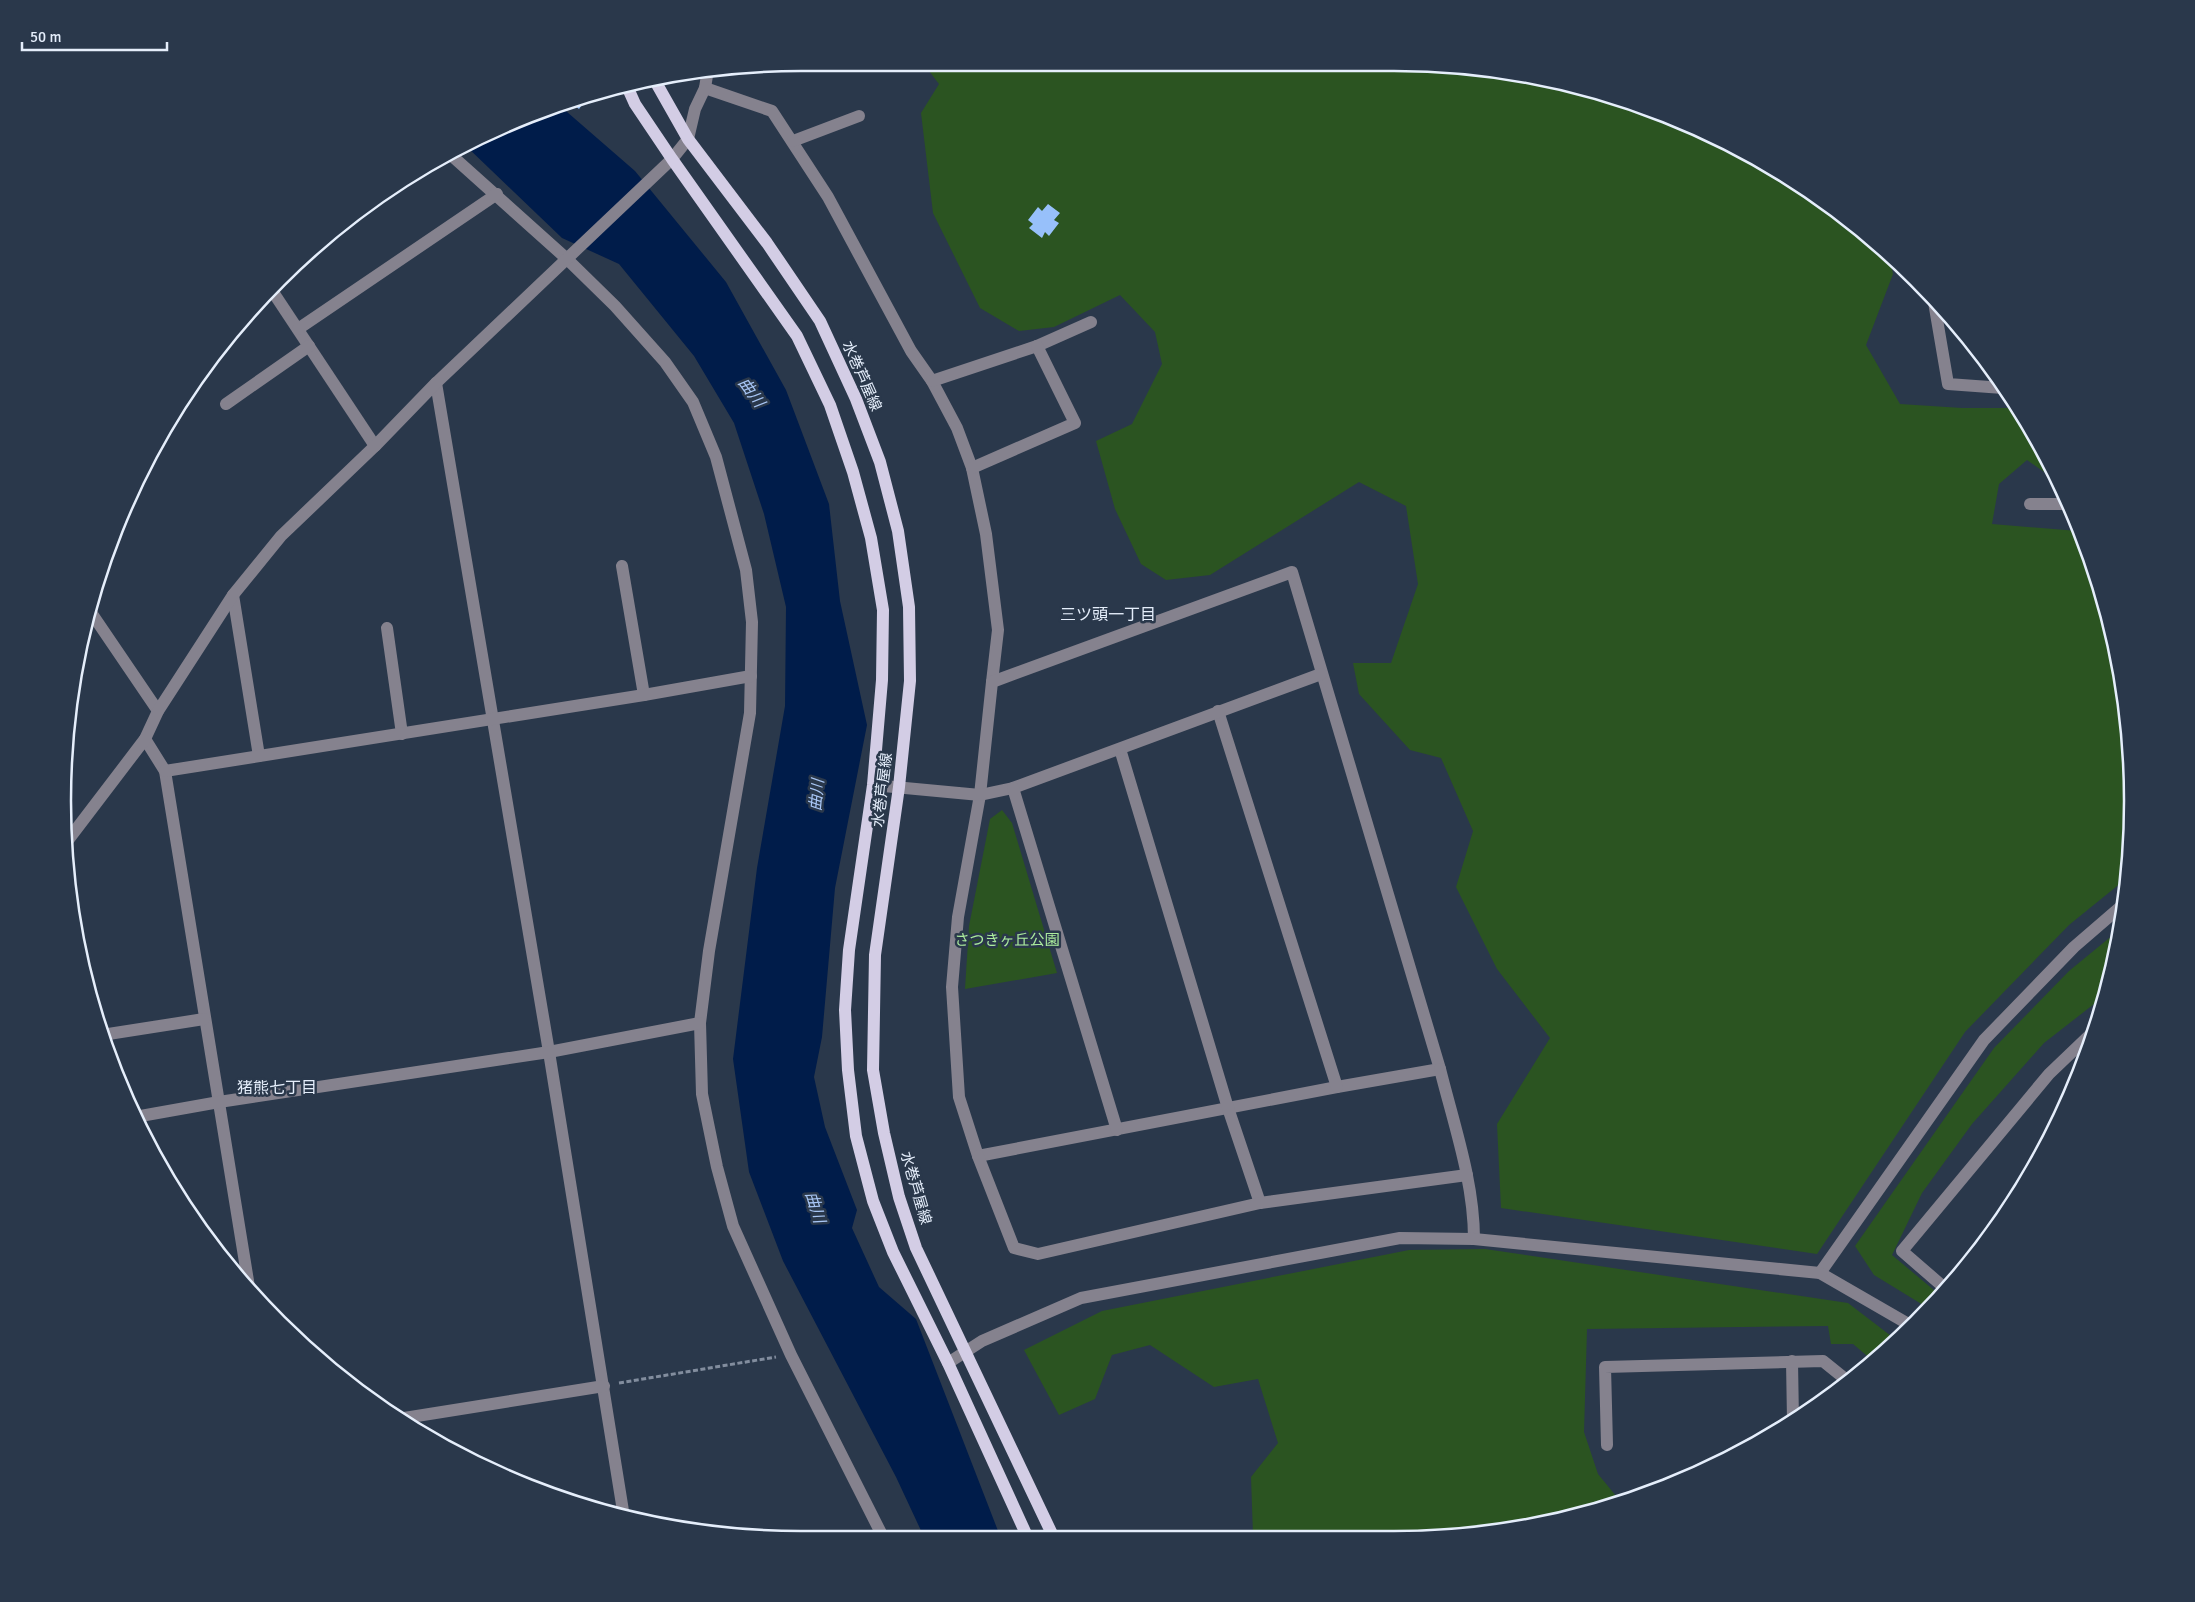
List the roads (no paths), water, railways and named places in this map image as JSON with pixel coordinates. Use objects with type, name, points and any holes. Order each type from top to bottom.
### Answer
[{"type":"main road","name":"水巻芦屋線","points":[[658,85],[688,139],[767,243],[820,322],[856,399],[880,462],[898,531],[909,607],[910,681],[899,788],[875,955],[873,1070],[884,1133],[899,1197],[916,1248],[1050,1531]]},
{"type":"main road","name":"水巻芦屋線","points":[[630,92],[635,104],[672,159],[797,336],[830,405],[853,472],[870,538],[882,610],[882,680],[873,785],[849,950],[845,1010],[848,1070],[855,1126],[873,1202],[894,1252],[948,1363],[1025,1531]]},
{"type":"street","points":[[72,834],[145,739],[158,711],[233,595],[280,536],[375,446],[436,383],[672,159],[688,139],[695,108],[705,88],[707,77]]},
{"type":"street","points":[[705,88],[772,111],[828,197],[911,351],[932,382],[957,428],[972,468],[986,534],[998,630],[980,795],[958,917],[952,987],[959,1097],[978,1156],[1014,1248],[1038,1254],[1260,1203],[1466,1175]]},
{"type":"street","points":[[793,141],[859,116]]},
{"type":"street","points":[[455,159],[570,256],[652,348],[693,402],[716,457],[746,570],[752,622],[751,676],[750,713],[708,951],[700,1023],[702,1094],[717,1167],[733,1226],[791,1355],[880,1531]]},
{"type":"street","points":[[298,329],[497,194]]},
{"type":"street","points":[[275,295],[375,446]]},
{"type":"street","points":[[1936,312],[1948,384],[1995,387]]},
{"type":"street","points":[[932,382],[1037,346],[1091,322]]},
{"type":"street","points":[[226,404],[309,346]]},
{"type":"street","points":[[972,468],[1075,423],[1037,346]]},
{"type":"street","points":[[436,383],[494,718],[623,1509]]},
{"type":"street","points":[[2030,504],[2060,504]]},
{"type":"street","points":[[622,566],[644,695]]},
{"type":"street","points":[[992,682],[1292,572],[1440,1069],[1466,1175],[1474,1216],[1474,1239]]},
{"type":"street","points":[[233,595],[259,756]]},
{"type":"street","points":[[95,618],[158,711]]},
{"type":"street","points":[[386,628],[402,734]]},
{"type":"street","points":[[873,785],[980,795],[1013,788],[1321,674]]},
{"type":"street","points":[[165,771],[644,695],[751,676]]},
{"type":"street","points":[[1218,711],[1337,1087]]},
{"type":"street","points":[[145,739],[165,771],[247,1276]]},
{"type":"street","points":[[1120,749],[1228,1108],[1260,1203]]},
{"type":"street","points":[[1013,788],[1116,1130]]},
{"type":"street","points":[[1820,1273],[1984,1040],[2074,947],[2115,911]]},
{"type":"street","points":[[109,1034],[204,1019]]},
{"type":"street","points":[[143,1116],[219,1102],[549,1052],[700,1023]]},
{"type":"street","points":[[1941,1284],[1902,1251],[2049,1074],[2083,1042]]},
{"type":"street","points":[[978,1156],[1440,1069]]},
{"type":"street","points":[[948,1363],[982,1342],[1081,1298],[1400,1238],[1474,1239],[1820,1273],[1905,1322]]},
{"type":"street","points":[[1792,1361],[1793,1412]]},
{"type":"street","points":[[1607,1445],[1605,1367],[1823,1361],[1842,1377]]},
{"type":"street","points":[[412,1418],[604,1386]]},
{"type":"water","name":"曲川","points":[[565,110],[635,171],[726,282],[786,390],[829,504],[840,601],[867,725],[835,888],[822,1037],[814,1077],[825,1127],[857,1210],[852,1228],[879,1287],[916,1319],[998,1531],[921,1531],[896,1477],[783,1261],[749,1172],[733,1059],[757,868],[785,706],[786,607],[764,514],[734,423],[694,356],[619,264],[562,238],[471,151],[522,127]]},
{"type":"district","name":"三ツ頭一丁目","points":[[1108,614]]},
{"type":"district","name":"猪熊七丁目","points":[[277,1087]]},
{"type":"park label","name":"さつきヶ丘公園","points":[[1007,940]]}]
